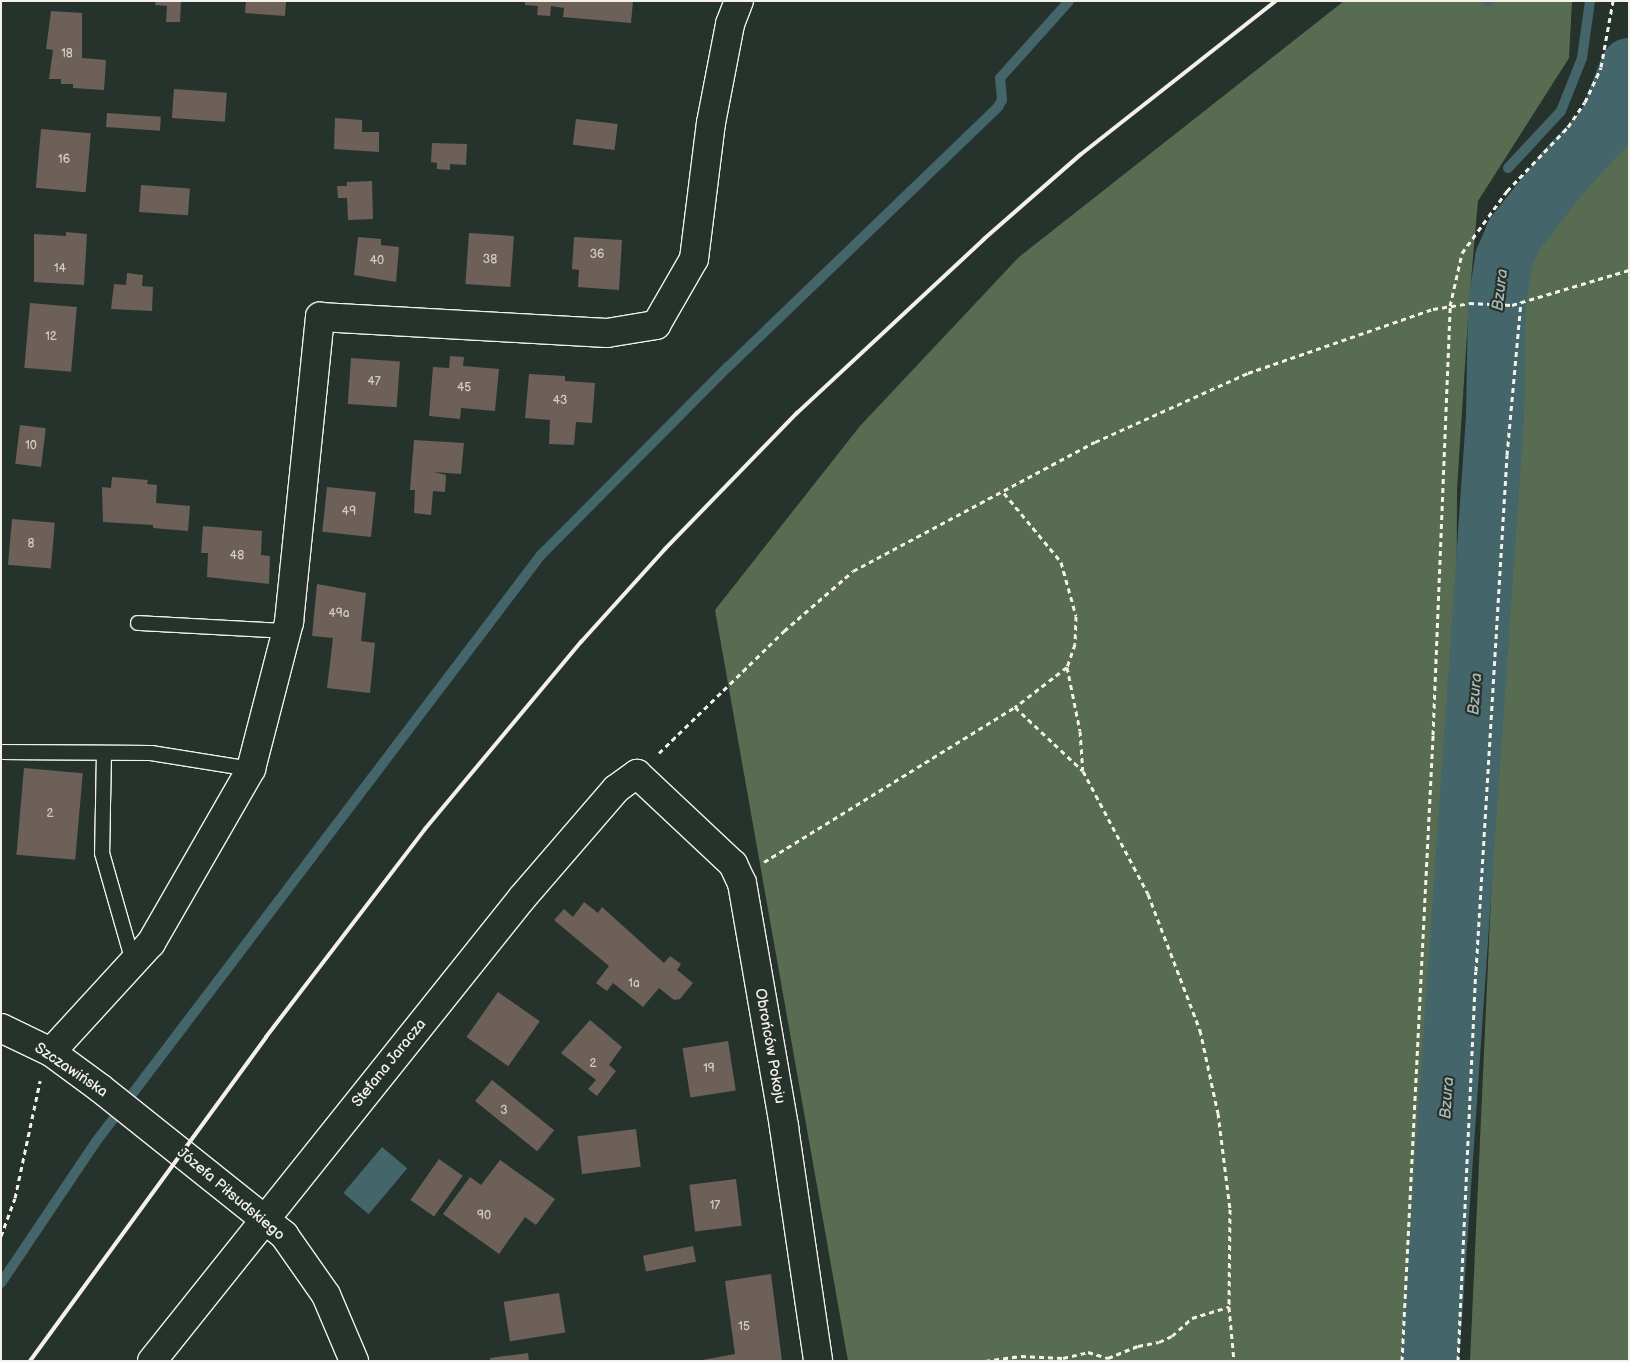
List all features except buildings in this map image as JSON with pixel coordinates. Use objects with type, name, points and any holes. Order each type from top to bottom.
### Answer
[{"type":"street","points":[[46,1064],[151,943],[251,769],[286,632],[320,317],[607,333],[656,325],[694,259],[710,124],[730,24],[739,1]]},
{"type":"street","name":"Obrońców Pokoju","points":[[637,774],[733,864],[742,883],[784,1127],[818,1361]]},
{"type":"street","name":"Stefana Jaracza","points":[[152,1361],[264,1217],[522,898],[616,789],[637,774]]},
{"type":"street","name":"Szczawińska","points":[[1,1028],[46,1064],[100,1088],[137,1117]]},
{"type":"street","name":"Józefa Piłsudskiego","points":[[137,1117],[264,1217],[284,1236],[311,1271],[343,1329],[354,1361]]},
{"type":"lane","points":[[138,623],[286,632]]},
{"type":"lane","points":[[1,752],[151,753],[251,769]]},
{"type":"lane","points":[[104,753],[102,853],[133,962]]},
{"type":"path","points":[[1402,1361],[1450,306],[1462,253],[1507,191],[1568,127],[1585,102],[1601,66],[1613,1]]},
{"type":"path","points":[[637,774],[784,631],[852,571],[1004,493],[1095,442],[1248,374],[1433,309],[1481,304],[1512,305],[1629,270]]},
{"type":"path","points":[[1458,1361],[1477,951],[1507,455],[1521,302]]},
{"type":"path","points":[[742,883],[756,866],[1015,707],[1067,667],[1076,644],[1076,616],[1060,562],[1004,493]]},
{"type":"path","points":[[1067,667],[1080,731],[1083,771]]},
{"type":"path","points":[[1015,707],[1083,771],[1148,894],[1200,1030],[1218,1113],[1230,1209],[1229,1307],[1234,1361]]},
{"type":"path","points":[[1,1236],[15,1198],[46,1064]]},
{"type":"path","points":[[985,1361],[1021,1356],[1063,1358],[1088,1352],[1108,1358],[1138,1346],[1159,1342],[1172,1336],[1192,1318],[1229,1307]]},
{"type":"green space","points":[[1344,1],[1572,1],[1569,58],[1478,201],[1469,303],[1457,489],[1453,1361],[848,1361],[715,610],[860,426],[1019,257]]},
{"type":"green space","points":[[1629,126],[1629,1361],[1470,1361],[1521,236]]},
{"type":"water","points":[[382,1147],[407,1168],[369,1214],[343,1193]]},
{"type":"waterway","points":[[1,1283],[95,1143],[540,556],[728,367],[998,107],[1002,100],[1000,78],[1069,1]]},
{"type":"waterway","points":[[1508,168],[1561,111],[1582,58],[1590,1]]},
{"type":"waterway","name":"Bzura","points":[[1430,1361],[1495,417],[1497,304],[1504,259],[1514,235],[1565,170],[1607,125],[1629,67]]},
{"type":"railway","points":[[30,1361],[266,1037],[425,829],[581,642],[665,549],[797,413],[984,239],[1080,155],[1276,1]]}]
